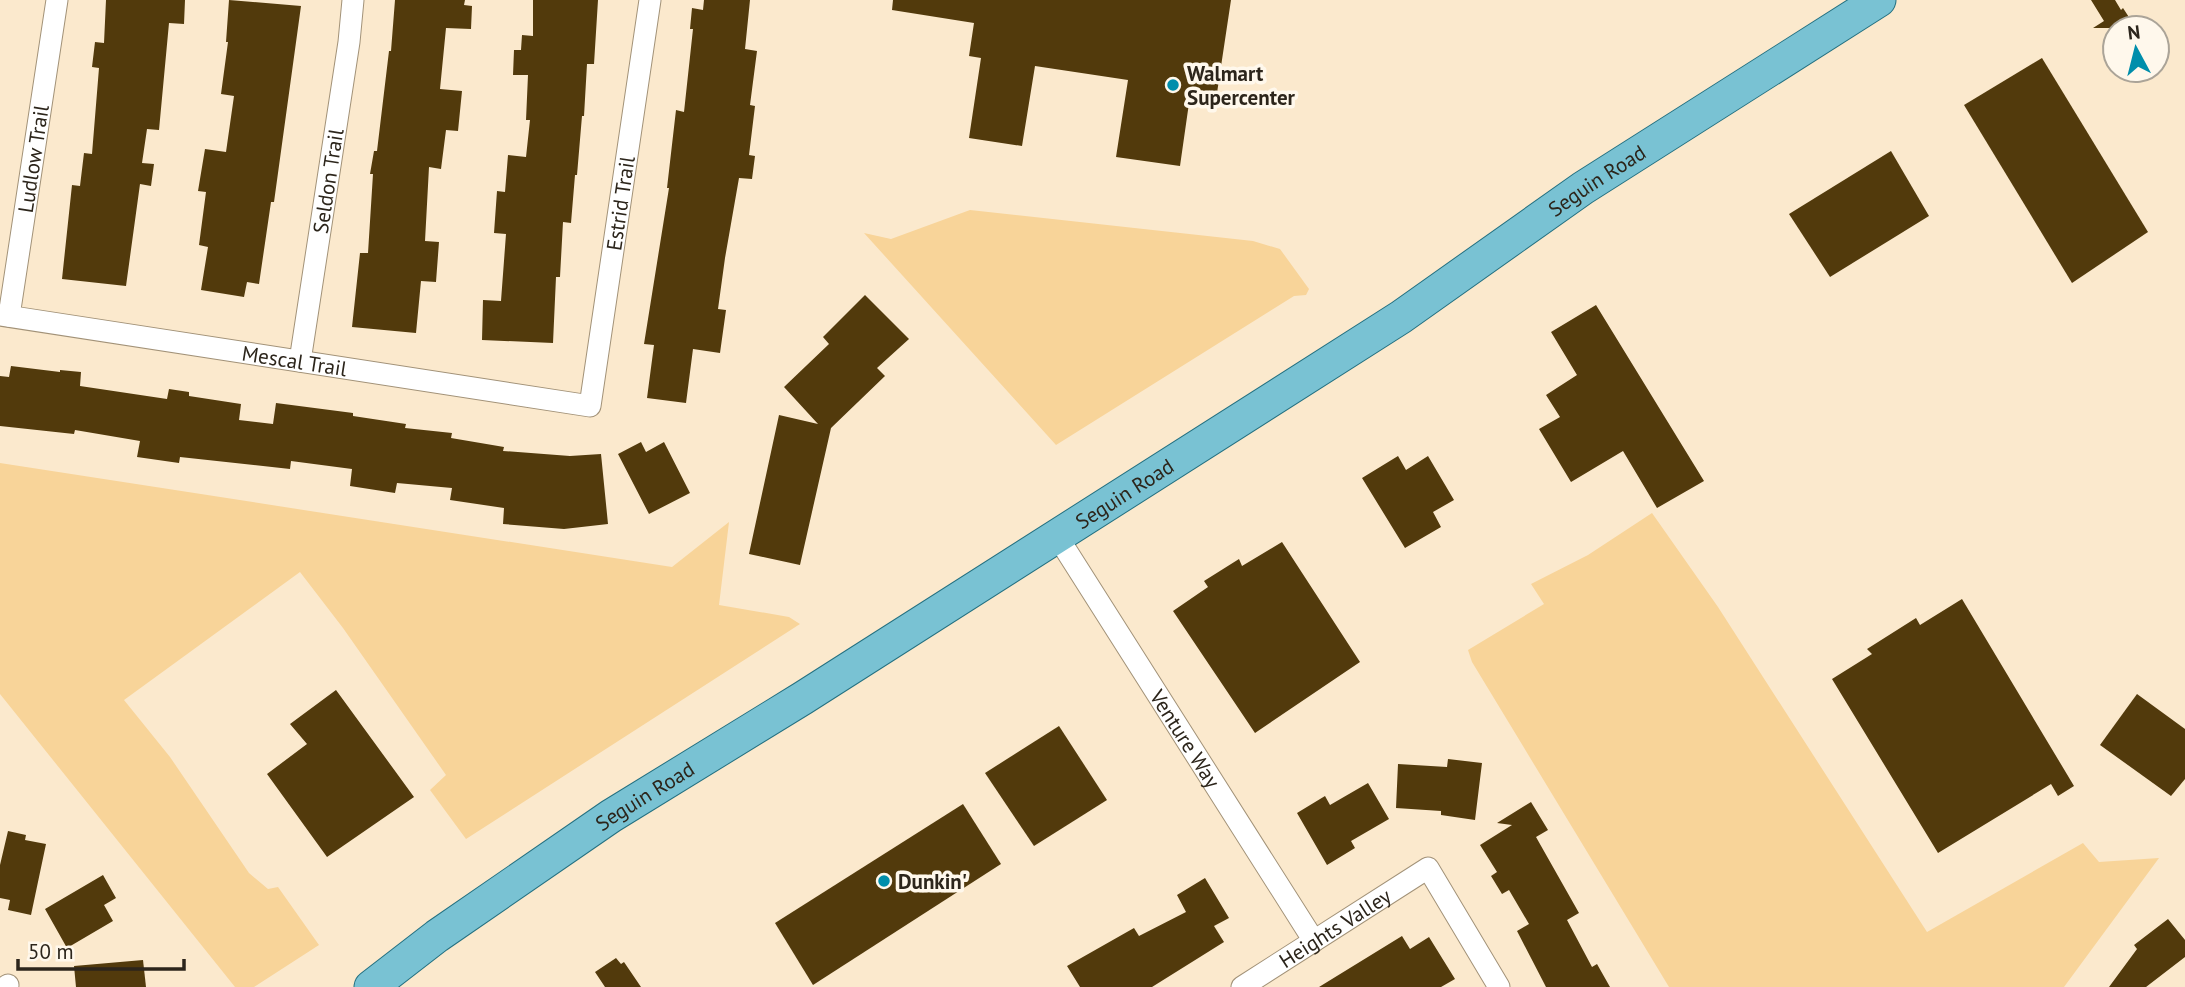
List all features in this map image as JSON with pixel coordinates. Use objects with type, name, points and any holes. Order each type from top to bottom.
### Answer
[{"type":"main road","name":"Seguin Road","points":[[371,987],[436,936],[611,816],[791,705],[1401,317],[1583,188],[1879,0]]},
{"type":"street","name":"Ludlow Trail","points":[[4,316],[57,0]]},
{"type":"street","name":"Seldon Trail","points":[[300,361],[349,42],[353,0]]},
{"type":"street","name":"Estrid Trail","points":[[590,406],[650,0]]},
{"type":"street","name":"Mescal Trail","points":[[4,316],[590,406]]},
{"type":"street","name":"Venture Way","points":[[1057,536],[1314,941]]},
{"type":"street","name":"Heights Valley","points":[[1242,987],[1428,869],[1499,987]]},
{"type":"shaded area","points":[[970,210],[1253,241],[1280,249],[1309,289],[1306,295],[1294,296],[1056,445],[864,233],[891,239]]},
{"type":"shaded area","points":[[0,463],[672,567],[729,522],[719,605],[789,617],[800,624],[466,839],[430,790],[446,775],[343,628],[300,572],[124,700],[170,757],[249,873],[268,889],[278,887],[319,945],[254,987],[235,987],[0,694]]},
{"type":"shaded area","points":[[1652,513],[1718,607],[1927,932],[2083,843],[2099,862],[2159,858],[2064,987],[1669,987],[1472,662],[1468,650],[1544,604],[1531,584],[1588,555]]},
{"type":"building","points":[[106,0],[185,0],[184,24],[169,23],[159,130],[147,129],[142,163],[154,164],[151,186],[140,184],[126,286],[62,279],[72,185],[80,186],[84,153],[92,154],[99,68],[92,67],[95,42],[104,43]]},
{"type":"building","points":[[229,0],[301,6],[274,202],[271,202],[259,284],[247,282],[244,297],[201,290],[208,247],[199,245],[206,192],[198,191],[205,149],[226,152],[234,96],[221,94],[228,42]]},
{"type":"building","points":[[395,0],[465,0],[464,5],[472,6],[471,29],[446,28],[440,89],[462,91],[458,131],[446,130],[441,169],[429,167],[425,241],[439,242],[436,282],[421,281],[416,333],[352,327],[360,253],[368,253],[373,174],[370,174],[374,151],[377,151]]},
{"type":"building","points":[[533,0],[598,0],[594,64],[587,64],[584,116],[571,223],[563,222],[560,277],[556,277],[553,343],[482,340],[483,300],[501,301],[506,234],[494,233],[497,191],[505,192],[508,155],[526,157],[530,120],[526,120],[528,75],[513,75],[514,50],[521,50],[522,35],[533,36]]},
{"type":"building","points":[[704,0],[750,0],[745,49],[757,51],[750,105],[755,106],[749,155],[755,156],[752,179],[739,178],[718,309],[726,310],[720,353],[693,349],[686,403],[647,398],[654,345],[644,344],[669,188],[676,110],[684,112],[693,29],[690,29],[692,8],[703,10]]},
{"type":"building","name":"Walmart Supercenter","points":[[893,0],[1231,0],[1217,93],[1191,89],[1180,166],[1116,157],[1128,80],[1035,66],[1022,146],[969,138],[981,58],[969,56],[974,23],[892,10]]},
{"type":"building","points":[[2091,0],[2115,0],[2127,14],[2101,14],[2101,16]]},
{"type":"building","points":[[2042,58],[2148,232],[2072,283],[1964,105]]},
{"type":"building","points":[[1891,151],[1929,216],[1830,277],[1789,214]]},
{"type":"building","points":[[865,295],[909,339],[877,368],[885,376],[831,428],[800,565],[749,554],[779,415],[818,424],[784,387],[829,344],[823,337]]},
{"type":"building","points":[[1596,305],[1704,481],[1657,508],[1623,451],[1571,482],[1539,429],[1560,417],[1546,395],[1577,375],[1551,332]]},
{"type":"building","points":[[11,366],[81,372],[80,386],[167,399],[169,389],[189,392],[189,396],[241,404],[239,420],[273,424],[276,403],[353,413],[353,416],[406,424],[405,428],[452,433],[451,438],[504,447],[503,451],[570,456],[601,454],[608,524],[564,529],[503,524],[504,508],[450,500],[452,488],[397,483],[395,493],[350,486],[352,469],[291,461],[290,469],[180,457],[179,463],[137,457],[140,441],[75,430],[74,434],[0,426],[0,376],[9,377]]},
{"type":"building","points":[[641,442],[646,452],[664,442],[690,493],[649,514],[618,454]]},
{"type":"building","points":[[1398,456],[1406,470],[1428,456],[1454,500],[1433,512],[1441,527],[1405,548],[1362,478]]},
{"type":"building","points":[[1282,542],[1360,662],[1255,733],[1173,611],[1208,587],[1204,581],[1239,559],[1242,566]]},
{"type":"building","points":[[1962,599],[2074,786],[2058,796],[2051,784],[1938,853],[1832,679],[1872,654],[1867,649],[1916,618],[1920,625]]},
{"type":"building","points":[[336,690],[414,797],[327,857],[267,774],[307,744],[290,724]]},
{"type":"building","points":[[2137,694],[2185,729],[2185,779],[2171,796],[2100,745]]},
{"type":"building","points":[[1059,726],[1107,800],[1034,846],[985,773]]},
{"type":"building","points":[[1448,759],[1482,763],[1475,820],[1441,815],[1441,811],[1396,808],[1398,764],[1447,767]]},
{"type":"building","points":[[1368,783],[1389,819],[1351,841],[1355,848],[1327,865],[1297,813],[1325,796],[1330,805]]},
{"type":"building","points":[[1531,802],[1548,830],[1536,837],[1579,913],[1567,920],[1592,967],[1597,964],[1610,987],[1546,987],[1517,931],[1529,924],[1509,890],[1502,894],[1491,876],[1497,872],[1480,845],[1512,825],[1497,823]]},
{"type":"building","points":[[963,804],[1001,864],[813,985],[775,923]]},
{"type":"building","points":[[8,831],[26,835],[25,840],[46,844],[31,915],[8,910],[10,900],[0,898],[0,865]]},
{"type":"building","points":[[103,875],[116,898],[104,905],[113,921],[67,948],[45,909]]},
{"type":"building","points":[[1205,878],[1229,918],[1214,926],[1224,942],[1152,987],[1080,987],[1067,966],[1134,928],[1139,936],[1186,912],[1177,895]]},
{"type":"building","points":[[2168,919],[2185,940],[2185,957],[2146,987],[2109,987],[2137,949],[2134,945]]},
{"type":"building","points":[[1402,936],[1410,949],[1429,937],[1455,979],[1441,987],[1319,987]]},
{"type":"building","points":[[616,958],[621,964],[624,962],[641,987],[605,987],[595,972]]},
{"type":"building","points":[[143,960],[146,987],[76,987],[74,966]]},
{"type":"place","name":"Walmart Supercenter","points":[[1173,85]]},
{"type":"place","name":"Dunkin'","points":[[884,881]]}]
